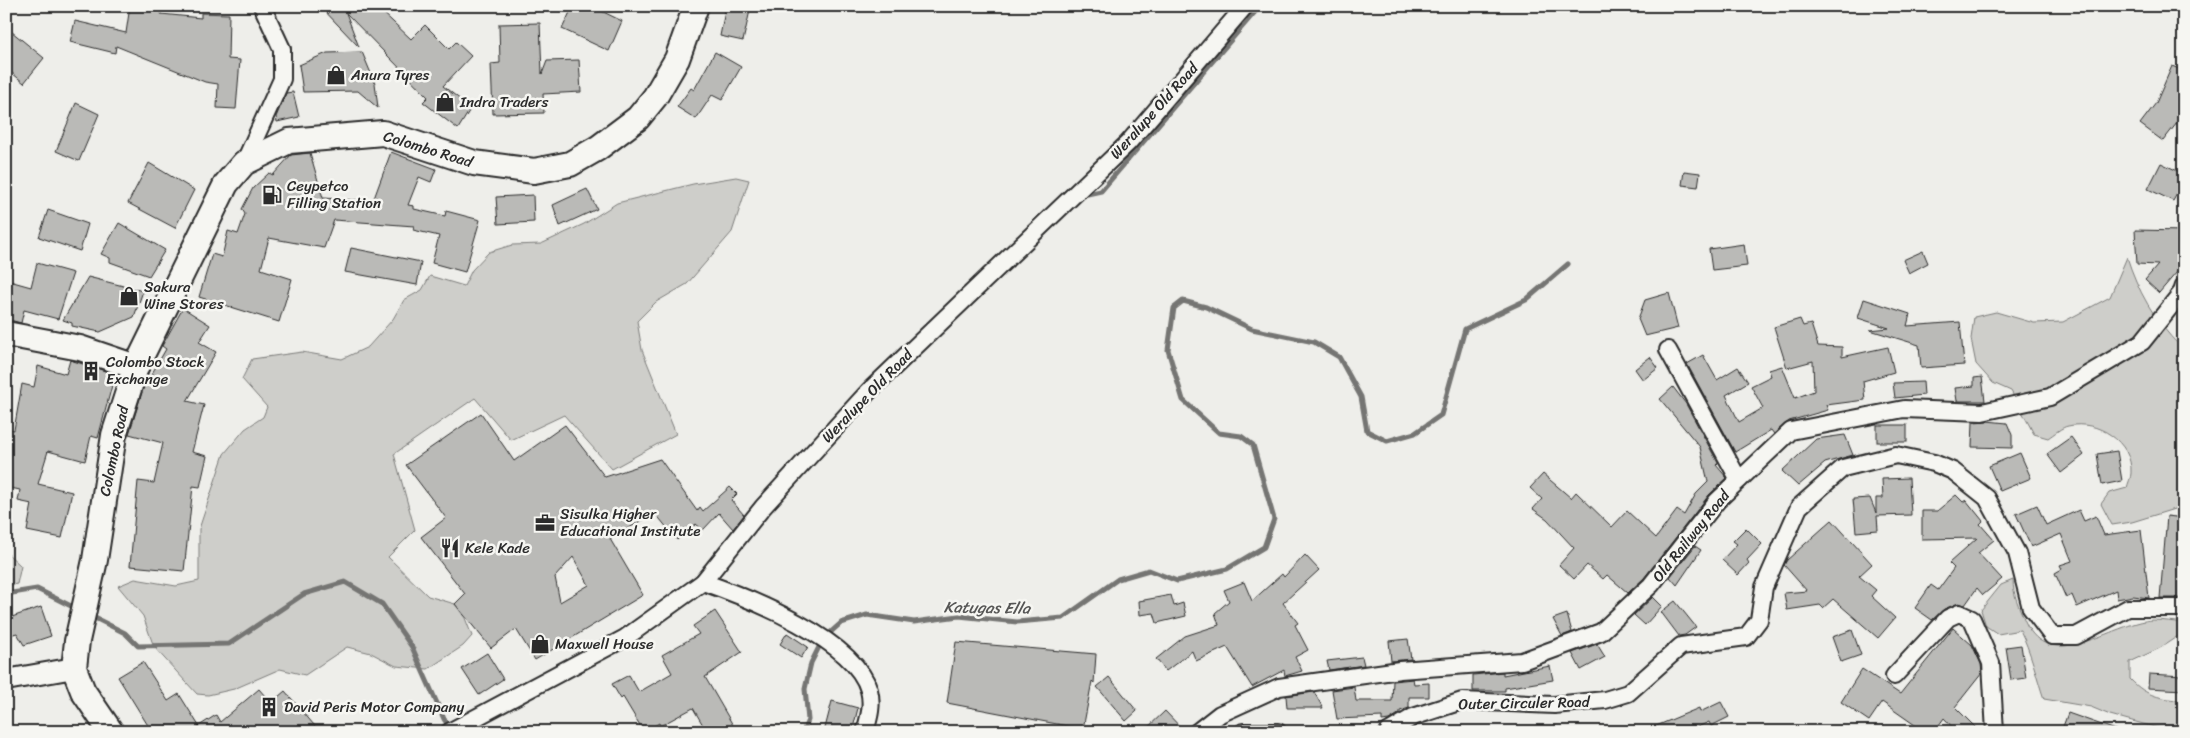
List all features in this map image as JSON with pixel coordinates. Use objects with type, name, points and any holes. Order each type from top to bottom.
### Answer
[{"type":"highway","name":"Colombo Road","points":[[111,732],[83,691],[74,668],[77,641],[95,560],[114,435],[136,368],[226,184],[244,163],[289,141],[383,133],[474,163],[534,171],[570,164],[598,148],[638,118],[644,111],[655,97],[677,59],[696,6]]},
{"type":"highway","points":[[6,334],[80,348],[136,368]]},
{"type":"main road","points":[[6,680],[74,668]]},
{"type":"street","points":[[244,163],[282,79],[282,49],[262,6]]},
{"type":"street","name":"Weralupe Old Road","points":[[454,729],[625,638],[703,582],[763,507],[869,390],[1128,143],[1245,6]]},
{"type":"street","name":"Old Railway Road","points":[[1197,732],[1220,714],[1279,687],[1400,670],[1522,661],[1601,632],[1651,585],[1717,501],[1791,431],[1904,409],[1982,412],[2050,397],[2142,342],[2182,292],[2184,286]]},
{"type":"street","points":[[1668,350],[1739,480]]},
{"type":"street","name":"Outer Circuler Road","points":[[1388,732],[1412,716],[1462,702],[1554,705],[1605,700],[1628,693],[1681,646],[1746,636],[1759,620],[1764,587],[1800,507],[1843,468],[1896,455],[1934,463],[1953,471],[1987,498],[2017,553],[2031,608],[2052,636],[2076,636],[2128,608],[2184,608]]},
{"type":"street","points":[[703,582],[740,595],[822,638],[856,666],[868,689],[871,708],[866,732]]},
{"type":"street","points":[[1894,676],[1948,618],[1958,613],[1972,619],[1990,663],[1995,732]]},
{"type":"street","points":[[1244,732],[1278,732]]},
{"type":"shaded area","points":[[736,177],[749,180],[732,232],[687,284],[656,302],[637,321],[642,350],[676,434],[612,469],[564,415],[511,440],[475,398],[394,454],[415,530],[388,557],[428,596],[455,604],[465,618],[472,636],[463,646],[428,669],[396,666],[371,653],[347,647],[305,675],[280,669],[234,689],[208,695],[197,694],[154,647],[143,616],[118,586],[135,579],[176,586],[199,581],[199,529],[224,454],[245,429],[263,417],[267,407],[242,379],[252,359],[302,352],[342,359],[368,347],[393,319],[404,300],[422,290],[430,276],[464,286],[472,270],[489,252],[512,245],[541,244],[584,224],[617,203],[693,184]]},
{"type":"shaded area","points":[[2127,257],[2136,281],[2155,316],[2180,346],[2184,345],[2184,506],[2132,522],[2112,525],[2101,504],[2109,493],[2127,488],[2131,475],[2130,462],[2120,443],[2111,435],[2090,426],[2066,427],[2048,438],[2034,434],[2011,391],[1993,383],[1976,364],[1971,339],[1974,317],[1996,312],[2034,323],[2063,322],[2110,297]]},
{"type":"shaded area","points":[[6,552],[21,566],[17,584],[6,586]]},
{"type":"shaded area","points":[[2013,580],[2015,596],[2025,621],[2036,637],[2050,645],[2066,646],[2083,642],[2137,623],[2153,620],[2184,623],[2184,632],[2160,648],[2130,662],[2130,679],[2142,690],[2154,696],[2184,701],[2184,732],[2173,732],[2110,715],[2091,707],[2044,699],[2020,630],[1998,634],[1986,626],[1981,610],[2001,585]]},
{"type":"building","points":[[130,6],[162,6],[161,14],[201,18],[201,13],[229,14],[228,59],[240,60],[236,109],[217,108],[218,84],[205,82],[116,46],[115,53],[70,42],[75,21],[126,33]]},
{"type":"building","points":[[320,6],[376,6],[411,39],[425,25],[449,49],[456,42],[471,56],[443,86],[471,108],[458,129],[423,102],[428,97],[346,13],[359,47]]},
{"type":"building","points":[[573,6],[591,6],[622,21],[609,51],[562,29]]},
{"type":"building","points":[[726,6],[751,6],[743,41],[720,36]]},
{"type":"building","points":[[540,23],[542,74],[547,61],[579,60],[581,92],[543,94],[544,113],[493,114],[491,64],[500,63],[499,24]]},
{"type":"building","points":[[6,27],[44,58],[24,83],[6,68]]},
{"type":"building","points":[[362,52],[375,83],[378,108],[358,91],[303,92],[299,65],[327,53]]},
{"type":"building","points":[[715,52],[741,67],[722,100],[712,95],[696,119],[677,107],[691,88],[694,90]]},
{"type":"building","points":[[2172,66],[2184,71],[2184,114],[2163,141],[2140,124],[2156,103]]},
{"type":"building","points":[[293,92],[299,117],[277,122],[276,117],[286,93]]},
{"type":"building","points":[[76,103],[99,114],[79,161],[56,151]]},
{"type":"building","points":[[391,152],[436,169],[431,182],[419,177],[408,205],[414,206],[414,209],[445,216],[446,211],[480,220],[465,272],[432,263],[439,236],[413,230],[414,226],[334,220],[324,248],[269,238],[261,269],[292,279],[279,322],[199,297],[212,254],[222,257],[228,231],[238,234],[245,214],[242,209],[253,188],[269,173],[273,175],[291,155],[310,153],[323,198],[373,201]]},
{"type":"building","points":[[149,163],[194,190],[175,228],[128,203]]},
{"type":"building","points":[[2161,163],[2184,174],[2184,181],[2173,201],[2148,189]]},
{"type":"building","points":[[1684,171],[1700,173],[1698,187],[1682,185]]},
{"type":"building","points":[[587,189],[597,209],[560,226],[553,205]]},
{"type":"building","points":[[533,195],[534,222],[498,224],[496,197]]},
{"type":"building","points":[[48,210],[88,224],[80,251],[39,237]]},
{"type":"building","points":[[119,223],[165,250],[149,276],[110,262],[110,258],[101,254]]},
{"type":"building","points":[[2135,230],[2184,231],[2182,272],[2177,272],[2159,293],[2145,280],[2158,265],[2137,264]]},
{"type":"building","points":[[1744,244],[1747,266],[1712,270],[1709,249]]},
{"type":"building","points":[[351,248],[421,262],[417,285],[345,272]]},
{"type":"building","points":[[1923,251],[1928,263],[1909,273],[1903,260]]},
{"type":"building","points":[[37,263],[73,273],[58,319],[24,310],[21,323],[6,319],[6,280],[31,287]]},
{"type":"building","points":[[88,277],[143,291],[134,317],[100,332],[72,326],[72,323],[63,320]]},
{"type":"building","points":[[1669,293],[1678,328],[1645,336],[1638,319],[1645,300]]},
{"type":"building","points":[[1864,299],[1910,314],[1907,326],[1960,322],[1964,365],[1921,368],[1919,345],[1870,330],[1889,328],[1858,318]]},
{"type":"building","points":[[183,308],[210,325],[199,342],[216,352],[187,401],[204,405],[192,452],[207,456],[200,487],[193,486],[184,571],[130,566],[138,481],[154,483],[163,443],[129,434],[143,389],[166,349],[162,346]]},
{"type":"building","points":[[1800,319],[1803,326],[1811,324],[1818,346],[1842,347],[1842,357],[1888,347],[1894,372],[1863,381],[1865,400],[1826,405],[1828,410],[1789,421],[1774,434],[1771,430],[1735,452],[1687,364],[1703,355],[1717,380],[1738,367],[1748,382],[1726,395],[1739,422],[1763,408],[1751,386],[1771,376],[1769,370],[1782,366],[1795,398],[1814,391],[1813,361],[1787,368],[1774,327]]},
{"type":"building","points":[[1650,357],[1658,368],[1643,380],[1635,369]]},
{"type":"building","points":[[70,360],[115,374],[98,438],[91,436],[85,461],[48,451],[38,484],[72,492],[62,538],[27,531],[32,504],[18,501],[20,490],[6,487],[6,428],[14,430],[22,384],[34,387],[38,366],[66,374]]},
{"type":"building","points":[[1982,377],[1985,401],[1957,401],[1955,388],[1974,386],[1974,378]]},
{"type":"building","points":[[1923,382],[1924,395],[1895,398],[1893,383]]},
{"type":"building","points":[[1673,387],[1686,404],[1718,463],[1716,465],[1727,478],[1709,495],[1644,578],[1628,593],[1607,575],[1603,579],[1587,565],[1574,579],[1559,565],[1574,548],[1547,519],[1533,509],[1542,499],[1530,488],[1543,474],[1571,498],[1576,492],[1612,527],[1627,511],[1656,538],[1677,510],[1684,515],[1696,494],[1708,482],[1700,447],[1660,399]]},
{"type":"building","name":"Sisulka Higher Educational Institute","points":[[481,413],[514,461],[565,425],[605,477],[660,459],[697,511],[700,507],[703,511],[730,487],[737,494],[731,500],[744,515],[733,529],[719,513],[703,530],[696,524],[677,540],[655,513],[610,539],[643,595],[535,660],[516,629],[491,648],[455,604],[465,594],[421,537],[446,518],[406,465]],"holes":[[[573,557],[589,585],[560,602],[555,577]]]},
{"type":"building","points":[[1973,422],[2007,423],[2012,435],[2012,448],[1972,447]]},
{"type":"building","points":[[1877,425],[1907,425],[1907,442],[1877,442]]},
{"type":"building","points":[[1845,435],[1853,455],[1825,463],[1798,486],[1782,471],[1816,439]]},
{"type":"building","points":[[2071,437],[2084,455],[2061,473],[2047,454]]},
{"type":"building","points":[[2117,451],[2122,481],[2102,485],[2097,454]]},
{"type":"building","points":[[2020,453],[2031,478],[2000,491],[1989,466]]},
{"type":"building","points":[[1909,478],[1911,515],[1877,516],[1878,530],[1856,532],[1853,499],[1870,498],[1876,513],[1876,498],[1883,498],[1882,479]]},
{"type":"building","points":[[1956,495],[1963,502],[1966,500],[1983,521],[1980,524],[1994,540],[1978,553],[2002,579],[1983,595],[1977,588],[1965,605],[1959,603],[1944,609],[1932,620],[1915,608],[1931,585],[1938,590],[1954,568],[1949,563],[1977,538],[1922,539],[1922,511],[1937,511]]},
{"type":"building","points":[[2037,505],[2046,525],[2079,510],[2084,521],[2096,516],[2104,535],[2141,530],[2149,598],[2133,596],[2117,599],[2116,590],[2077,607],[2072,595],[2066,598],[2055,573],[2062,569],[2060,565],[2072,561],[2061,534],[2031,547],[2016,514]]},
{"type":"building","points":[[2167,516],[2184,518],[2184,598],[2160,598]]},
{"type":"building","points":[[1832,520],[1872,564],[1859,576],[1876,590],[1871,596],[1895,618],[1878,638],[1833,599],[1823,608],[1820,605],[1787,610],[1784,593],[1807,591],[1784,565],[1787,560]]},
{"type":"building","points":[[1746,528],[1762,544],[1747,560],[1749,563],[1738,575],[1722,560],[1737,544],[1733,541]]},
{"type":"building","points":[[1695,546],[1701,550],[1677,585],[1670,577]]},
{"type":"building","points":[[1305,555],[1319,570],[1283,603],[1298,623],[1295,625],[1308,650],[1295,657],[1302,671],[1285,676],[1284,670],[1252,687],[1227,647],[1196,661],[1192,651],[1166,671],[1156,659],[1185,636],[1219,625],[1215,613],[1229,601],[1224,590],[1244,582],[1252,601],[1282,574],[1284,577]]},
{"type":"building","points":[[1171,595],[1174,606],[1183,603],[1186,616],[1157,623],[1154,613],[1140,615],[1139,601]]},
{"type":"building","points":[[1653,597],[1662,606],[1645,625],[1634,615]]},
{"type":"building","points":[[1675,601],[1696,627],[1685,635],[1679,636],[1661,612]]},
{"type":"building","points":[[41,607],[51,636],[24,645],[17,633],[6,636],[6,619]]},
{"type":"building","points":[[715,611],[742,652],[705,677],[734,727],[726,732],[707,732],[693,708],[660,726],[659,723],[644,732],[623,697],[621,699],[612,684],[629,675],[639,692],[672,673],[662,655],[699,634],[693,626]]},
{"type":"building","points":[[1567,614],[1572,632],[1562,636],[1553,619]]},
{"type":"building","points":[[1953,628],[1972,645],[1981,664],[1982,673],[1955,707],[1980,732],[1957,732],[1944,718],[1934,732],[1925,732],[1882,702],[1869,721],[1841,702],[1862,669],[1900,694]]},
{"type":"building","points":[[1852,630],[1861,655],[1841,662],[1832,637]]},
{"type":"building","points":[[787,633],[808,647],[801,658],[780,644]]},
{"type":"building","points":[[1408,639],[1411,659],[1391,661],[1389,641]]},
{"type":"building","points":[[956,642],[1096,654],[1094,683],[1092,681],[1083,729],[947,703]]},
{"type":"building","points":[[1597,644],[1605,657],[1581,670],[1572,653]]},
{"type":"building","points":[[2021,645],[2026,678],[2011,680],[2006,647]]},
{"type":"building","points":[[487,653],[503,679],[479,695],[462,669]]},
{"type":"building","points":[[1362,657],[1364,665],[1329,670],[1327,661]]},
{"type":"building","points":[[143,662],[168,701],[179,694],[199,726],[216,715],[220,722],[259,689],[271,703],[285,691],[320,732],[152,732],[118,677]]},
{"type":"building","points":[[1550,666],[1553,680],[1505,688],[1505,691],[1473,691],[1473,675],[1503,672],[1503,675]]},
{"type":"building","points":[[2149,674],[2184,676],[2184,690],[2148,688]]},
{"type":"building","points":[[1109,677],[1137,711],[1126,721],[1097,687]]},
{"type":"building","points":[[1413,679],[1414,684],[1429,683],[1429,697],[1409,697],[1409,708],[1400,711],[1400,713],[1389,720],[1382,721],[1382,717],[1337,719],[1332,690],[1354,687],[1356,701],[1392,701],[1393,681]]},
{"type":"building","points":[[1314,692],[1323,708],[1287,708],[1286,696]]},
{"type":"building","points":[[832,701],[858,708],[852,732],[824,732]]},
{"type":"building","points":[[1721,702],[1729,717],[1711,726],[1709,722],[1686,732],[1642,732],[1699,708],[1700,712]]},
{"type":"building","points":[[1165,711],[1185,732],[1143,732]]},
{"type":"building","points":[[2068,713],[2116,730],[2116,732],[2061,732]]},
{"type":"waterway","points":[[1083,195],[1101,191],[1260,6]]},
{"type":"waterway","name":"Katugas Ella","points":[[803,732],[808,720],[805,689],[811,663],[823,639],[841,623],[867,615],[914,622],[959,616],[1017,622],[1063,618],[1118,579],[1149,570],[1177,581],[1227,569],[1264,547],[1274,519],[1253,445],[1241,436],[1219,433],[1183,400],[1168,350],[1174,308],[1183,301],[1206,307],[1252,329],[1314,342],[1339,357],[1361,397],[1367,431],[1387,441],[1415,433],[1441,415],[1465,329],[1526,300],[1568,264]]},
{"type":"waterway","points":[[89,615],[125,633],[138,646],[229,644],[304,594],[345,582],[382,604],[412,647],[444,719],[451,729]]},
{"type":"waterway","points":[[6,594],[37,589],[77,609]]},
{"type":"place","name":"Anura Tyres","points":[[336,75]]},
{"type":"place","name":"Indra Traders","points":[[445,102]]},
{"type":"place","name":"Ceypetco Filling Station","points":[[272,195]]},
{"type":"place","name":"Sakura Wine Stores","points":[[129,296]]},
{"type":"place","name":"Colombo Stock Exchange","points":[[91,371]]},
{"type":"place","name":"Sisulka Higher Educational Institute","points":[[545,523]]},
{"type":"place","name":"Kele Kade","points":[[450,548]]},
{"type":"place","name":"Maxwell House","points":[[540,644]]},
{"type":"place","name":"David Peris Motor Company","points":[[269,707]]}]
